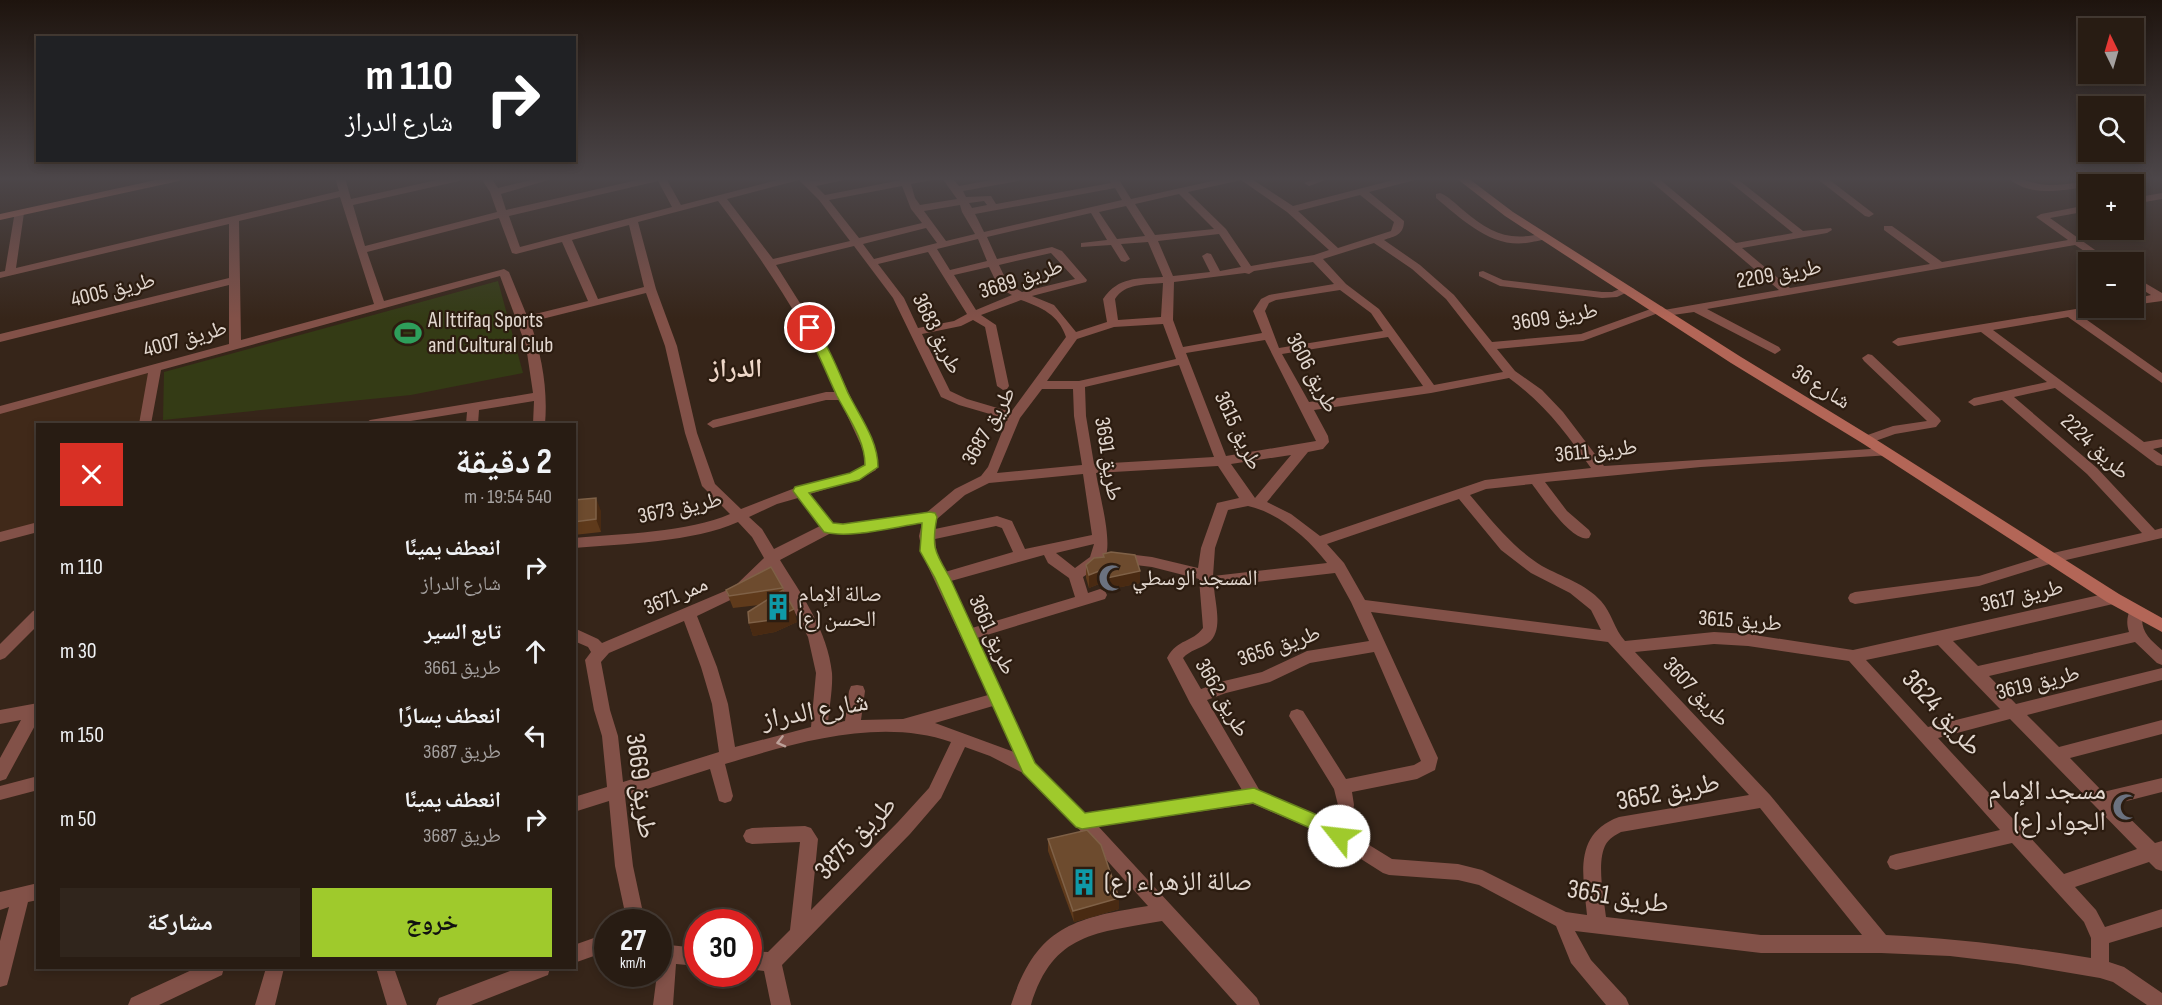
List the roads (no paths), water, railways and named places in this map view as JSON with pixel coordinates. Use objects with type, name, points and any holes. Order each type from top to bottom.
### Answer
[{"type":"street","points":[[16,225],[5,273],[213,225]]},
{"type":"street","points":[[234,225],[235,346]]},
{"type":"street","points":[[353,225],[380,306]]},
{"type":"street","points":[[360,250],[459,225]]},
{"type":"street","points":[[506,225],[516,251]]},
{"type":"street","points":[[539,423],[542,396],[536,357],[524,320],[504,272],[516,251],[618,225]]},
{"type":"street","points":[[634,225],[650,289],[671,346],[691,433],[709,486],[757,533],[803,610],[819,648],[824,686],[819,732]]},
{"type":"street","name":"طريق 3673","points":[[576,543],[626,540],[719,525],[772,501],[855,476],[871,467],[871,454],[821,346],[770,263],[741,225]]},
{"type":"street","name":"طريق 3683","points":[[842,225],[873,262],[898,298],[945,394],[963,402],[1014,417]]},
{"type":"street","points":[[770,263],[927,225],[949,273],[974,316],[990,325],[1003,386]]},
{"type":"street","points":[[975,225],[1003,286],[1050,307],[1069,328],[1072,337],[1113,324],[1167,320]]},
{"type":"street","points":[[873,262],[1025,225]]},
{"type":"street","points":[[1102,225],[1125,258]]},
{"type":"street","name":"طريق 3615","points":[[1143,225],[1151,237],[1169,279],[1167,320],[1222,461],[1253,502],[1288,518],[1319,542],[1340,567],[1360,604],[1430,758],[1429,765],[1424,770],[1342,787]]},
{"type":"street","points":[[1216,225],[1249,271]]},
{"type":"street","points":[[1307,225],[1337,252]]},
{"type":"street","points":[[1113,324],[1109,299],[1115,290],[1124,284],[1135,281],[1249,271],[1316,258],[1378,241],[1395,234],[1399,225]]},
{"type":"street","points":[[1474,225],[1494,238],[1529,240],[1544,236]]},
{"type":"street","name":"شارع 36","points":[[1528,225],[1736,360],[1867,440],[2136,612],[2162,626]]},
{"type":"street","points":[[1709,225],[1787,291]]},
{"type":"street","points":[[1789,225],[1802,235]]},
{"type":"street","points":[[2052,225],[2092,252]]},
{"type":"street","points":[[1888,228],[1940,266]]},
{"type":"street","points":[[1734,246],[1827,230]]},
{"type":"street","points":[[1085,245],[1222,231]]},
{"type":"street","points":[[566,239],[594,303]]},
{"type":"street","name":"طريق 3609","points":[[1378,241],[1416,267],[1450,297],[1511,374],[1538,393],[1559,415],[1601,471]]},
{"type":"street","name":"طريق 2209","points":[[1662,311],[1696,308],[2076,242]]},
{"type":"street","name":"طريق 3689","points":[[915,332],[957,324],[1021,296],[1082,280],[1058,253],[1052,250],[993,262]]},
{"type":"street","points":[[1207,256],[1217,275]]},
{"type":"street","points":[[1316,258],[1342,286],[1370,306],[1431,389]]},
{"type":"street","points":[[949,273],[993,262]]},
{"type":"street","name":"طريق 4007","points":[[0,410],[504,272]]},
{"type":"street","points":[[1484,274],[1500,283],[1602,295],[1613,295],[1628,290]]},
{"type":"street","name":"طريق 4005","points":[[0,338],[236,280]]},
{"type":"street","name":"طريق 3606","points":[[1303,449],[1318,446],[1323,439],[1275,352],[1259,311],[1265,301],[1279,296],[1342,286]]},
{"type":"street","points":[[2144,286],[2161,298]]},
{"type":"street","points":[[524,320],[650,289]]},
{"type":"street","points":[[2144,300],[2161,298]]},
{"type":"street","points":[[1696,308],[1775,350]]},
{"type":"street","name":"طريق 3609","points":[[1489,346],[1583,337],[1662,311]]},
{"type":"street","points":[[1899,342],[2078,312]]},
{"type":"street","points":[[2070,313],[2162,379]]},
{"type":"street","name":"طريق 2224","points":[[1984,328],[2162,462]]},
{"type":"street","points":[[1275,352],[1391,333]]},
{"type":"street","points":[[1038,385],[1079,385],[1181,356],[1268,336]]},
{"type":"street","name":"طريق 3687","points":[[930,517],[960,492],[986,479],[994,468],[1014,417],[1062,356],[1072,337]]},
{"type":"street","points":[[1867,440],[1882,433],[1932,424],[1935,421],[1868,358]]},
{"type":"street","points":[[145,423],[155,368]]},
{"type":"street","points":[[1306,407],[1431,389],[1511,374]]},
{"type":"street","name":"طريق 2224","points":[[1974,402],[2058,384]]},
{"type":"street","name":"طريق 3691","points":[[1079,385],[1080,416],[1102,550],[1100,557]]},
{"type":"street","name":"طريق 2224","points":[[2004,395],[2092,471],[2157,534]]},
{"type":"street","points":[[385,423],[415,421],[542,396]]},
{"type":"street","points":[[713,424],[826,396],[844,396]]},
{"type":"street","points":[[415,421],[419,405]]},
{"type":"street","points":[[472,423],[473,409]]},
{"type":"street","name":"طريق 2224","points":[[2142,447],[2162,443]]},
{"type":"street","points":[[986,479],[1088,469],[1222,461],[1303,449]]},
{"type":"street","points":[[1206,579],[1208,548],[1222,506],[1253,502],[1303,449]]},
{"type":"street","name":"طريق 3611","points":[[1319,542],[1485,485],[1601,471],[1887,453]]},
{"type":"street","points":[[1535,478],[1562,514],[1584,534]]},
{"type":"street","points":[[800,491],[829,528],[843,529],[930,517]]},
{"type":"street","name":"طريق 3607","points":[[1461,493],[1506,546],[1536,569],[1575,589],[1597,606],[1618,642],[1764,800],[1881,944]]},
{"type":"street","name":"طريق 3661","points":[[930,517],[926,536],[927,551],[942,578],[1029,768]]},
{"type":"street","points":[[926,536],[998,520],[1007,525],[1021,555]]},
{"type":"street","points":[[0,537],[36,528]]},
{"type":"street","name":"ممر 3671","points":[[597,654],[689,615],[742,588],[772,558],[789,546],[829,528]]},
{"type":"street","points":[[1855,598],[1979,581],[2053,558],[2157,534]]},
{"type":"street","points":[[942,578],[1047,548],[1100,538]]},
{"type":"street","points":[[1047,548],[1053,559],[1075,575],[1083,600]]},
{"type":"street","points":[[1075,575],[1100,557],[1152,562],[1206,579],[1340,567]]},
{"type":"street","name":"طريق 3662","points":[[1206,579],[1210,628],[1208,634],[1199,642],[1176,654],[1176,663],[1254,796]]},
{"type":"street","points":[[967,634],[1100,595]]},
{"type":"street","name":"طريق 3617","points":[[1853,656],[1941,638],[2113,597]]},
{"type":"street","name":"طريق 3615","points":[[1360,604],[1618,642],[1714,638],[1748,640],[1853,656]]},
{"type":"street","points":[[2136,612],[2132,622],[2137,636],[2162,659]]},
{"type":"street","points":[[689,615],[720,704],[725,796]]},
{"type":"street","points":[[0,654],[36,617]]},
{"type":"street","points":[[576,635],[592,643],[597,654]]},
{"type":"street","points":[[1976,673],[2137,636]]},
{"type":"street","points":[[1941,638],[2101,801],[2158,854]]},
{"type":"street","name":"طريق 3656","points":[[1196,698],[1224,687],[1265,678],[1307,657],[1378,645]]},
{"type":"street","name":"طريق 3669","points":[[597,654],[593,660],[610,736],[624,866],[633,909]]},
{"type":"street","name":"طريق 3624","points":[[1853,656],[2090,916],[2100,937],[2100,969]]},
{"type":"street","name":"طريق 3619","points":[[1926,734],[2162,674]]},
{"type":"street","points":[[852,727],[857,691]]},
{"type":"street","points":[[901,726],[996,699]]},
{"type":"street","points":[[0,717],[36,710]]},
{"type":"street","points":[[0,774],[36,710]]},
{"type":"street","points":[[1297,716],[1342,787],[1346,805],[1339,836]]},
{"type":"street","name":"شارع الدراز","points":[[576,804],[722,758],[819,732],[852,727],[901,726],[936,730],[996,751],[1029,768],[1082,821],[1250,1005]]},
{"type":"street","points":[[2057,755],[2162,727]]},
{"type":"street","name":"طريق 3875","points":[[772,962],[904,828],[935,792],[962,738]]},
{"type":"street","points":[[0,793],[36,784]]},
{"type":"street","points":[[2101,801],[2162,785]]},
{"type":"street","points":[[1082,821],[1254,796]]},
{"type":"street","name":"طريق 3651","points":[[1254,796],[1323,826],[1389,867],[1458,872],[1482,878],[1564,921],[1761,944],[1881,944],[1950,947],[2006,953],[2100,969],[2116,974],[2160,1001]]},
{"type":"street","name":"طريق 3652","points":[[1597,925],[1594,852],[1600,838],[1608,830],[1619,825],[1764,800]]},
{"type":"street","points":[[752,836],[805,834],[809,839],[799,935]]},
{"type":"street","points":[[1896,862],[2015,834]]},
{"type":"street","points":[[2059,884],[2158,854]]},
{"type":"street","points":[[0,902],[29,893]]},
{"type":"street","points":[[0,978],[29,893]]},
{"type":"street","points":[[1021,1005],[1035,972],[1053,946],[1070,934],[1084,928],[1166,912]]},
{"type":"street","points":[[2100,937],[2162,918]]},
{"type":"street","points":[[1564,921],[1570,946],[1578,960],[1619,1005]]},
{"type":"street","points":[[576,953],[594,947]]},
{"type":"street","points":[[762,961],[772,962],[781,1005]]},
{"type":"street","points":[[138,1005],[213,969]]},
{"type":"street","points":[[265,1005],[275,969]]},
{"type":"street","points":[[386,969],[397,1005]]},
{"type":"street","points":[[446,1005],[538,969]]},
{"type":"street","points":[[663,987],[663,1005]]},
{"type":"place","name":"Al Ittifaq Sports and Cultural Club","points":[[408,333]]},
{"type":"place","name":"المسجد الوسطي","points":[[1112,578]]},
{"type":"place","name":"صالة الإمام الحسن (ع)","points":[[778,607]]},
{"type":"place","name":"مسجد الإمام الجواد (ع)","points":[[2126,807]]},
{"type":"place","name":"(ع) صالة الزهراء","points":[[1084,882]]},
{"type":"district","name":"الدراز","points":[[736,369]]}]
